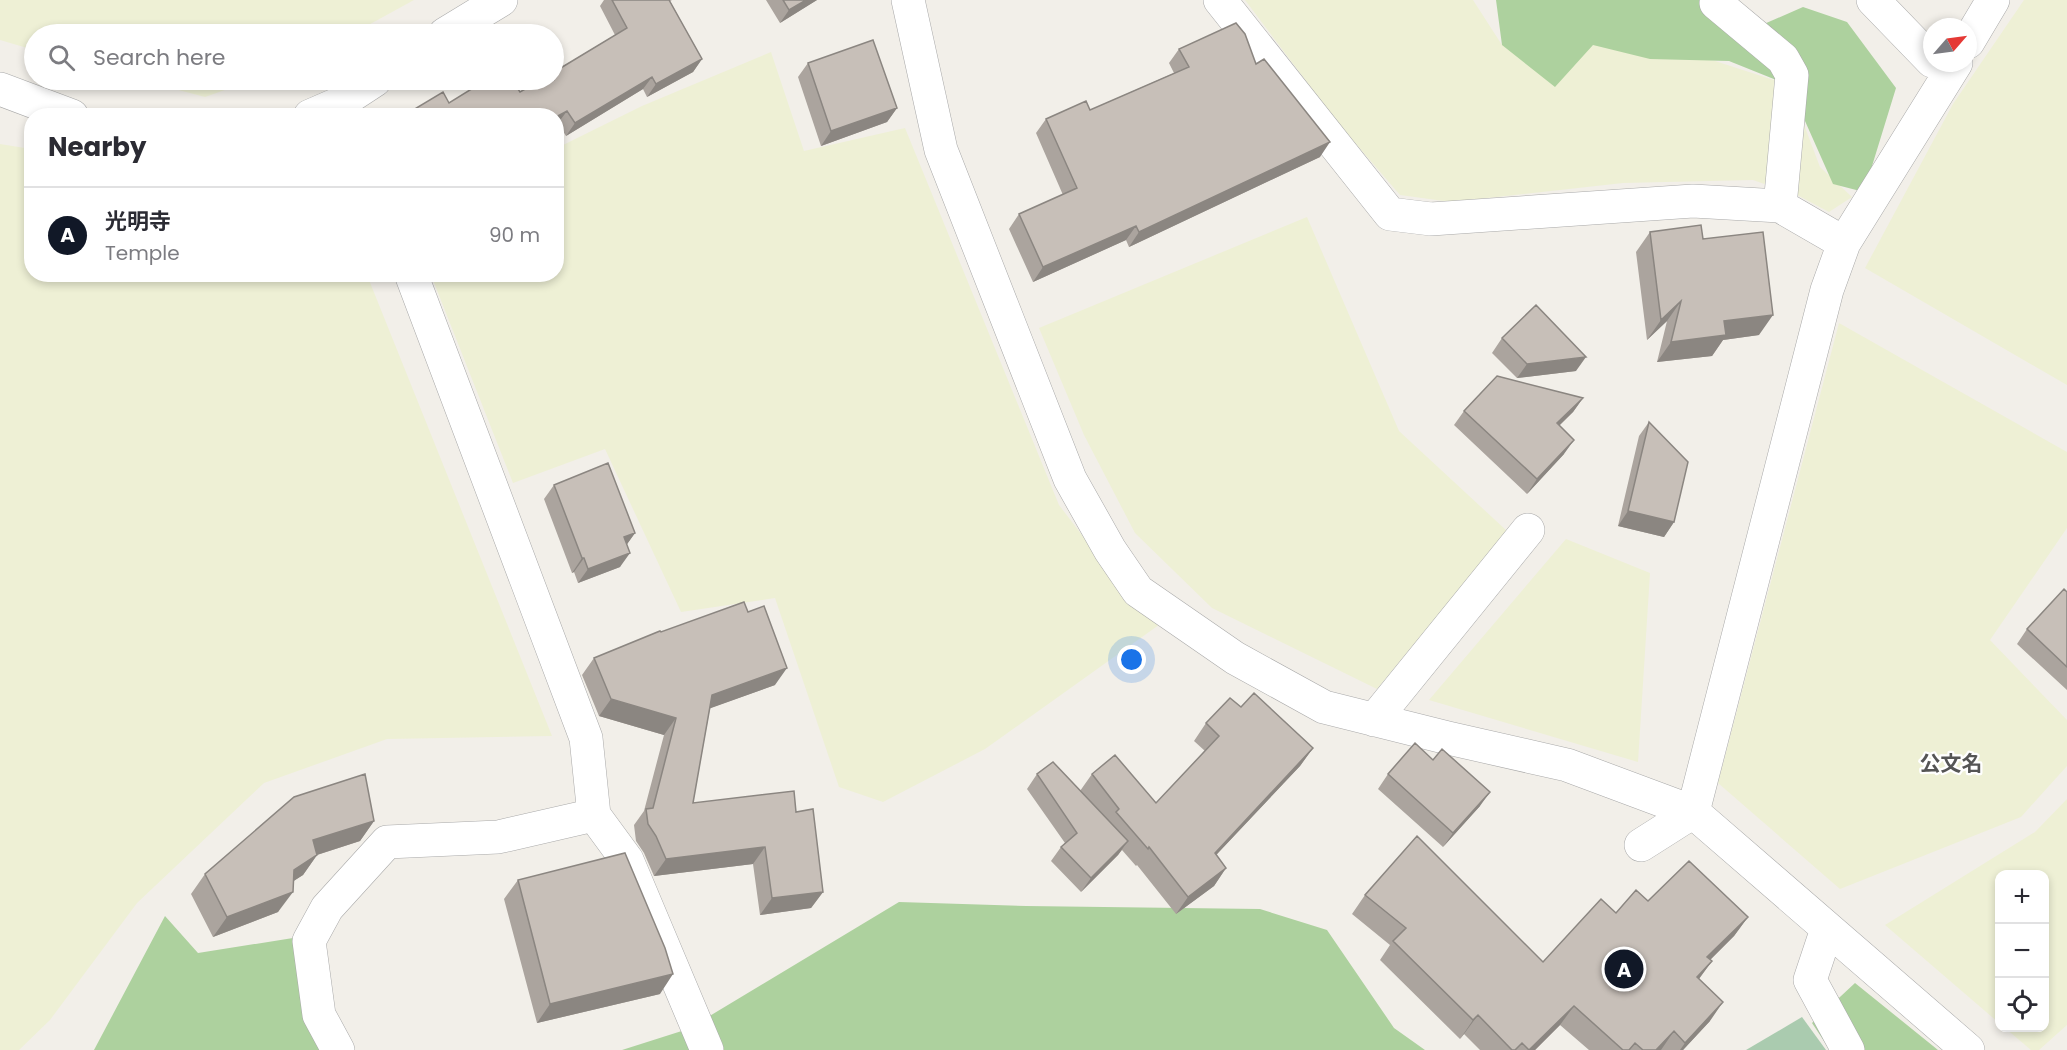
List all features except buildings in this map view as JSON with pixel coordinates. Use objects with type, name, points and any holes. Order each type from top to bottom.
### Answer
[{"type":"street","points":[[461,24],[501,0]]},
{"type":"street","points":[[908,0],[941,150],[1070,479],[1110,550],[1138,591],[1235,658],[1324,707],[1567,765],[1692,812],[1968,1050]]},
{"type":"street","points":[[1220,0],[1390,214],[1431,219],[1694,201],[1780,206],[1844,243]]},
{"type":"street","points":[[1873,0],[1923,48]]},
{"type":"street","points":[[1977,27],[1993,0]]},
{"type":"street","points":[[1716,3],[1783,59],[1792,75],[1780,206]]},
{"type":"street","points":[[1641,845],[1692,812],[1827,290],[1844,243],[1939,72]]},
{"type":"street","points":[[0,89],[51,108]]},
{"type":"street","points":[[343,108],[364,90]]},
{"type":"street","points":[[414,282],[586,738],[594,815],[627,861],[707,1050]]},
{"type":"street","points":[[1374,720],[1528,530]]},
{"type":"street","points":[[338,1050],[319,1015],[309,941],[327,908],[387,842],[498,837],[594,815]]},
{"type":"street","points":[[1827,929],[1810,980],[1848,1050]]},
{"type":"green space","points":[[0,0],[414,0],[370,24],[24,24],[24,47],[0,40]]},
{"type":"green space","points":[[1245,0],[1473,0],[1502,45],[1592,37],[1646,51],[1715,61],[1789,85],[1820,167],[1852,197],[1829,212],[1799,196],[1753,180],[1623,183],[1451,202],[1400,195],[1337,122]]},
{"type":"green space","points":[[1496,0],[1713,0],[1764,24],[1803,7],[1847,22],[1896,88],[1864,192],[1833,184],[1789,85],[1729,61],[1650,59],[1593,45],[1555,87],[1502,45]]},
{"type":"green space","points":[[2024,0],[2067,0],[2067,385],[1865,268],[1953,104]]},
{"type":"green space","points":[[771,52],[804,151],[905,128],[1059,505],[1124,590],[1163,622],[985,749],[883,802],[839,787],[775,598],[681,612],[605,449],[513,483],[434,282],[564,282],[564,145],[642,106]]},
{"type":"green space","points":[[179,90],[225,90],[205,97]]},
{"type":"green space","points":[[0,144],[24,148],[24,282],[370,282],[552,736],[387,739],[264,783],[137,903],[50,1020],[19,1050],[0,1050]]},
{"type":"green space","points":[[1307,217],[1399,431],[1507,531],[1377,689],[1212,608],[1135,533],[1084,435],[1039,328]]},
{"type":"green space","points":[[1839,323],[2067,452],[2067,528],[1990,640],[2067,720],[2067,766],[2021,817],[1840,889],[1718,783]]},
{"type":"green space","points":[[1566,539],[1650,573],[1638,762],[1429,700]]},
{"type":"green space","points":[[2067,799],[2067,1025],[2039,1050],[2031,1050],[2010,1032],[2049,1032],[2049,870],[1995,870],[1995,1020],[1885,925],[2035,832]]},
{"type":"green space","points":[[899,902],[1260,909],[1327,930],[1394,1028],[1425,1050],[622,1050],[688,1029]]},
{"type":"green space","points":[[165,916],[198,953],[293,938],[337,1049],[347,1050],[94,1050]]},
{"type":"green space","points":[[1855,983],[1938,1050],[1830,1050],[1812,1023]]},
{"type":"green space","points":[[1802,1017],[1826,1050],[1746,1050]]},
{"type":"place","name":"光明寺","points":[[1624,969]]},
{"type":"district","name":"公文名","points":[[1951,764]]}]
